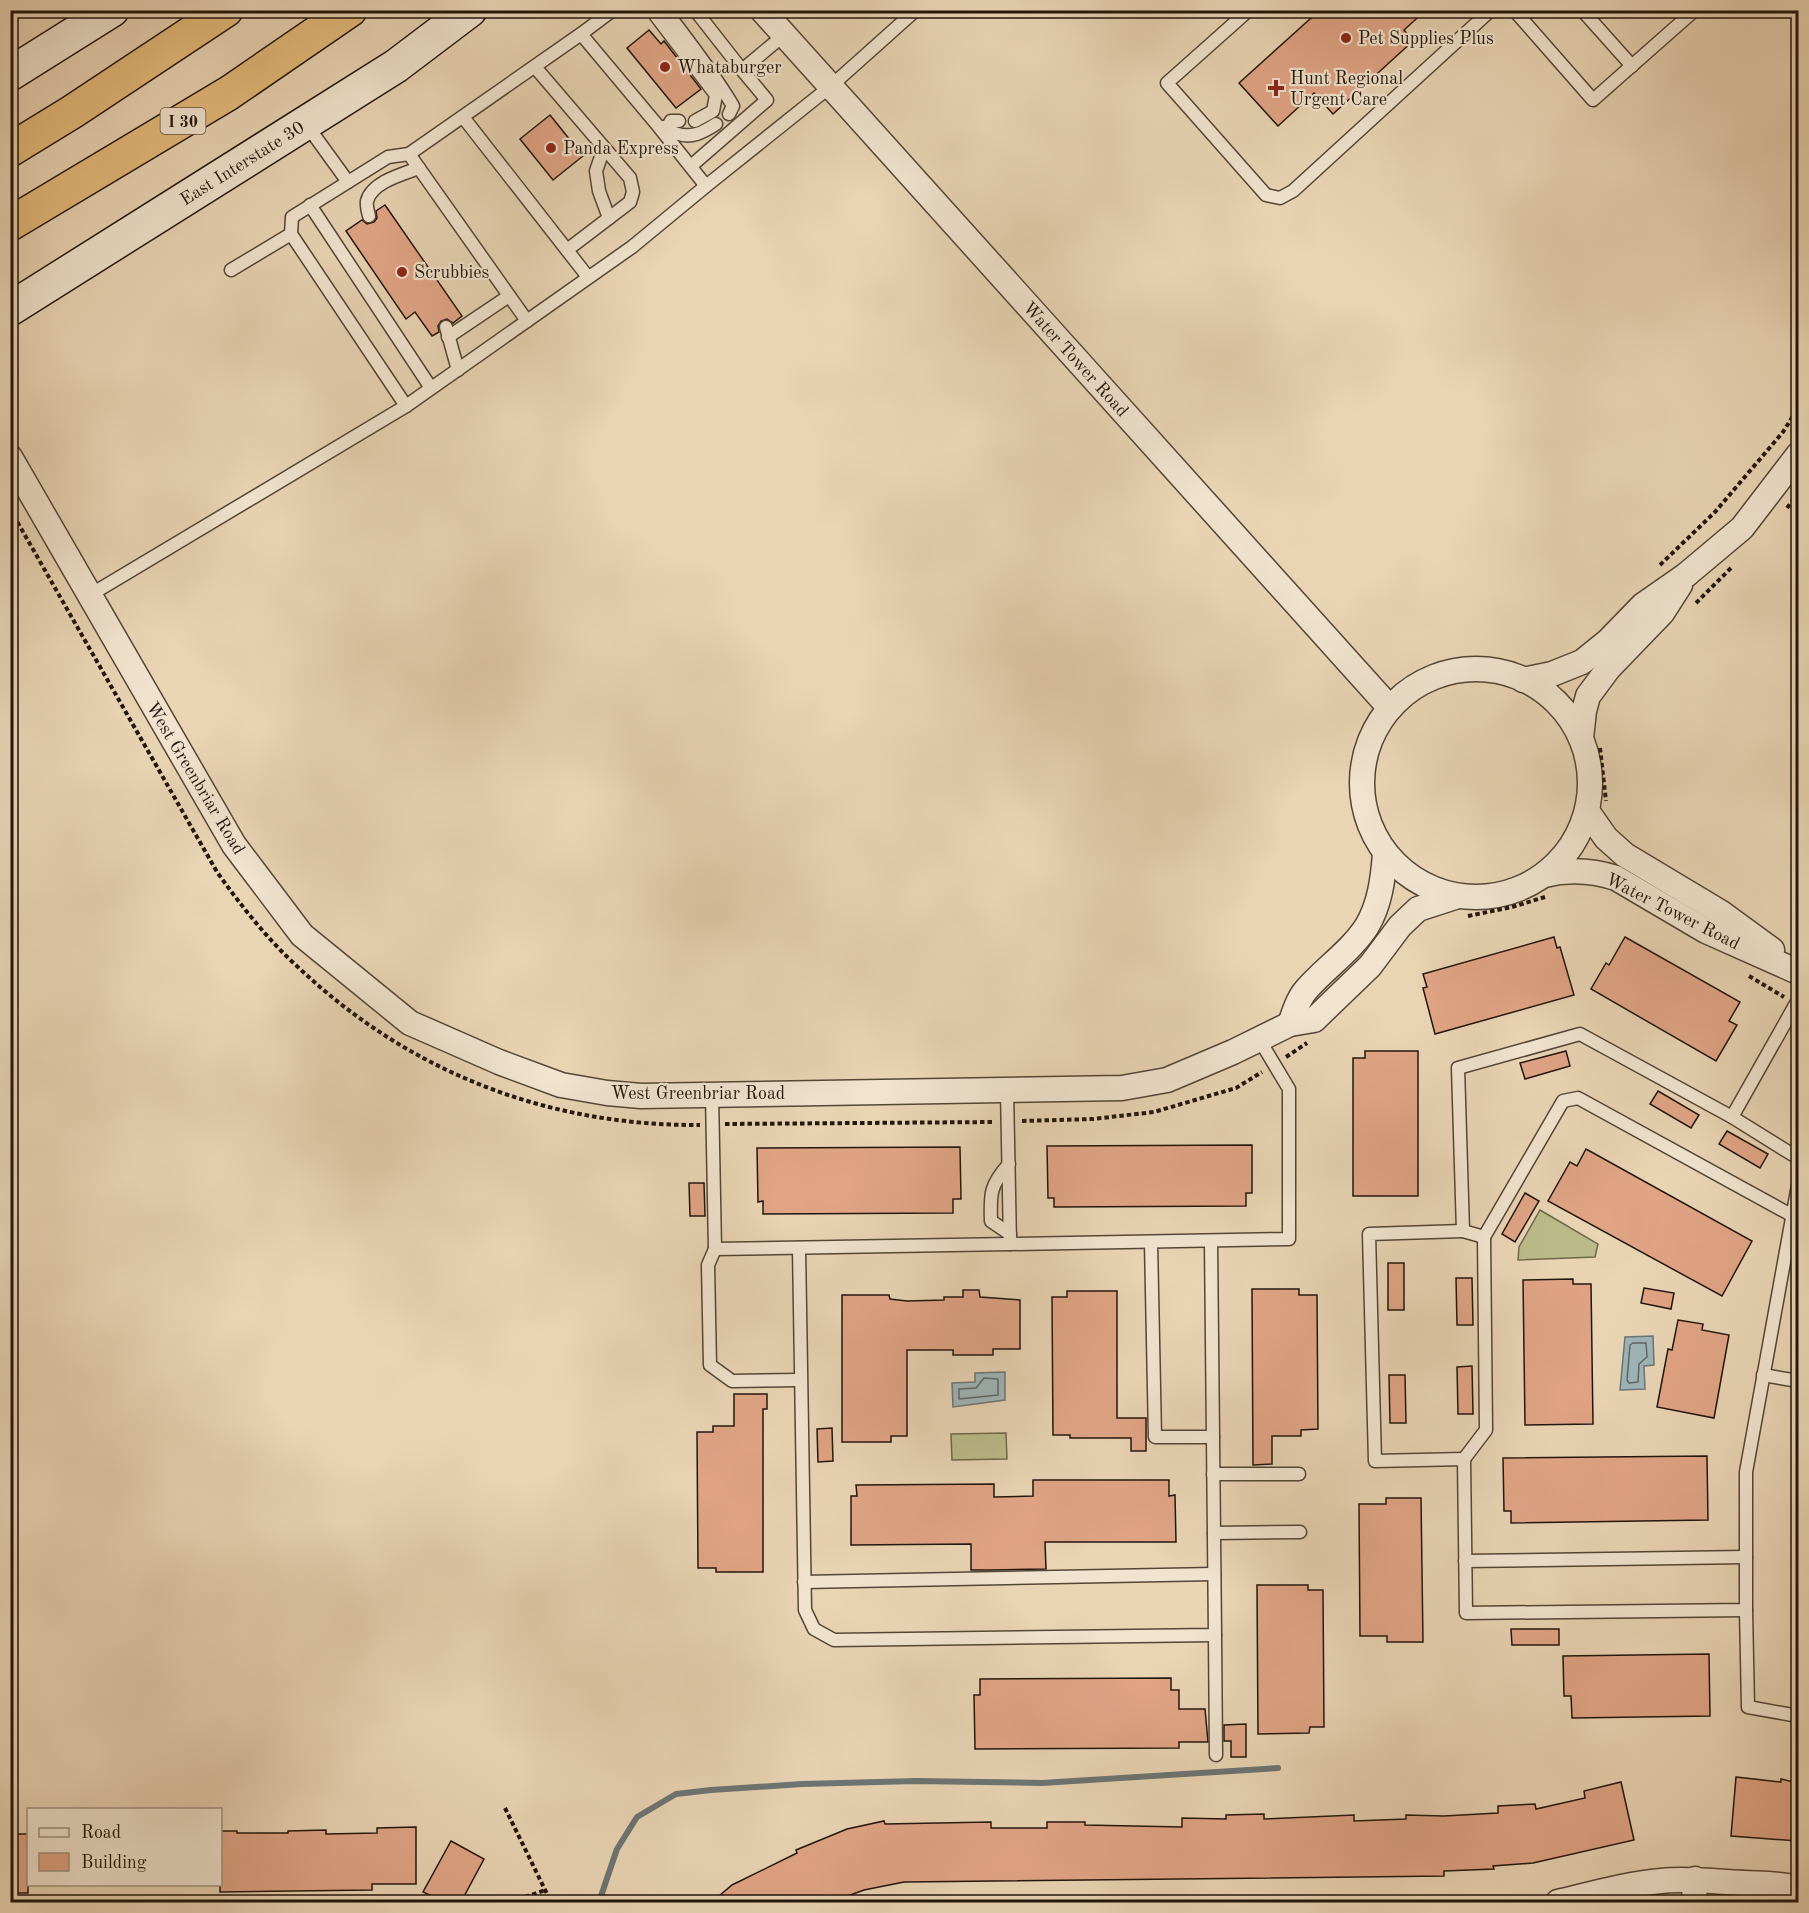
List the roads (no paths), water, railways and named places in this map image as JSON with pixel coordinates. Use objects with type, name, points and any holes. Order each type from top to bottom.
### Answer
[{"type":"highway","points":[[10,150],[72,112],[226,10]]},
{"type":"highway","name":"I 30","points":[[10,224],[229,93],[350,10]]},
{"type":"main road","points":[[10,74],[112,10]]},
{"type":"main road","name":"East Interstate 30","points":[[10,309],[396,66],[470,10]]},
{"type":"street","name":"Water Tower Road","points":[[762,10],[1390,708]]},
{"type":"street","points":[[1524,680],[1552,674],[1582,662],[1608,641],[1643,605],[1686,575],[1742,528],[1798,455]]},
{"type":"street","name":"West Greenbriar Road","points":[[10,457],[234,845],[302,935],[410,1023],[499,1062],[561,1085],[641,1096],[1122,1088],[1167,1080],[1233,1052],[1290,1024],[1314,1020],[1370,966],[1400,926],[1418,909],[1461,906]]},
{"type":"street","points":[[1590,740],[1549,695],[1524,680],[1482,669],[1446,673],[1428,679],[1412,688],[1390,708],[1374,730],[1366,747],[1361,784],[1362,803],[1367,821],[1385,854],[1398,868],[1461,906],[1527,886],[1546,885],[1581,829],[1598,810],[1590,791],[1587,755],[1590,740],[1584,711],[1588,696],[1608,669],[1662,613],[1686,575]]},
{"type":"street","name":"Water Tower Road","points":[[1598,810],[1606,838],[1625,855],[1720,912],[1798,970]]},
{"type":"street","points":[[1290,1024],[1304,991],[1341,957],[1366,926],[1376,907],[1382,886],[1385,854]]},
{"type":"street","name":"Water Tower Road","points":[[1546,885],[1580,871],[1616,878],[1706,932],[1798,970]]},
{"type":"street","points":[[1558,1902],[1641,1883],[1694,1891],[1743,1883],[1775,1883],[1798,1887]]},
{"type":"street","points":[[1743,1883],[1768,1902]]},
{"type":"lane","points":[[406,406],[291,234],[292,217],[388,157],[409,154],[613,10]]},
{"type":"lane","points":[[654,10],[656,16],[716,95],[713,111],[695,121]]},
{"type":"lane","points":[[665,10],[718,81],[733,106],[729,114]]},
{"type":"lane","points":[[691,166],[768,100],[694,10]]},
{"type":"lane","points":[[90,595],[406,406],[632,247],[831,86],[916,10]]},
{"type":"lane","points":[[1249,10],[1167,82],[1266,195],[1280,198],[1293,191],[1491,10]]},
{"type":"lane","points":[[1514,10],[1593,100],[1695,10]]},
{"type":"lane","points":[[1582,10],[1632,66]]},
{"type":"lane","points":[[581,34],[663,127],[706,186]]},
{"type":"lane","points":[[742,70],[784,35]]},
{"type":"lane","points":[[535,67],[630,178],[633,192],[630,202],[567,250]]},
{"type":"lane","points":[[463,117],[588,277]]},
{"type":"lane","points":[[663,127],[671,121],[679,121]]},
{"type":"lane","points":[[306,123],[348,182]]},
{"type":"lane","points":[[663,127],[673,133],[693,136],[716,124]]},
{"type":"lane","points":[[604,148],[596,171],[598,191],[609,218]]},
{"type":"lane","points":[[409,154],[527,321]]},
{"type":"lane","points":[[369,216],[367,202],[374,190],[390,179],[419,168]]},
{"type":"lane","points":[[310,205],[431,388]]},
{"type":"lane","points":[[231,270],[291,234]]},
{"type":"lane","points":[[458,370],[447,332],[509,296]]},
{"type":"lane","points":[[1732,1117],[1797,1002]]},
{"type":"lane","points":[[1463,1231],[1458,1068],[1580,1034],[1732,1117],[1798,1158]]},
{"type":"lane","points":[[714,1249],[799,1248],[1010,1239],[1151,1242],[1289,1239],[1289,1089],[1259,1039]]},
{"type":"lane","points":[[1007,1091],[1010,1239]]},
{"type":"lane","points":[[712,1095],[714,1249],[708,1265],[710,1365],[732,1381],[800,1380]]},
{"type":"lane","points":[[1746,1610],[1466,1613],[1464,1459],[1486,1430],[1484,1237],[1563,1101],[1578,1098],[1793,1216]]},
{"type":"lane","points":[[1009,1164],[997,1178],[990,1192],[991,1221],[1010,1239]]},
{"type":"lane","points":[[1798,1185],[1746,1472],[1748,1707],[1798,1716]]},
{"type":"lane","points":[[1464,1459],[1375,1461],[1369,1234],[1463,1231],[1484,1237]]},
{"type":"lane","points":[[1211,1241],[1216,1755]]},
{"type":"lane","points":[[1151,1242],[1155,1437],[1213,1437]]},
{"type":"lane","points":[[799,1248],[805,1610],[814,1629],[834,1640],[1215,1635]]},
{"type":"lane","points":[[1763,1376],[1798,1381]]},
{"type":"lane","points":[[1213,1474],[1299,1474]]},
{"type":"lane","points":[[1214,1533],[1300,1532]]},
{"type":"lane","points":[[1465,1561],[1746,1557]]},
{"type":"lane","points":[[804,1582],[1214,1574]]},
{"type":"water","points":[[1653,1336],[1654,1365],[1644,1366],[1645,1389],[1620,1390],[1625,1337]]},
{"type":"water","points":[[1005,1372],[1005,1400],[953,1407],[952,1383],[975,1382],[975,1373]]},
{"type":"waterway","points":[[599,1902],[617,1849],[637,1817],[676,1794],[802,1784],[916,1781],[1042,1783],[1278,1768]]},
{"type":"place","name":"Pet Supplies Plus","points":[[1346,38]]},
{"type":"place","name":"Whataburger","points":[[665,67]]},
{"type":"place","name":"Hunt Regional Urgent Care","points":[[1276,88]]},
{"type":"place","name":"Panda Express","points":[[551,148]]},
{"type":"place","name":"Scrubbies","points":[[402,272]]}]
